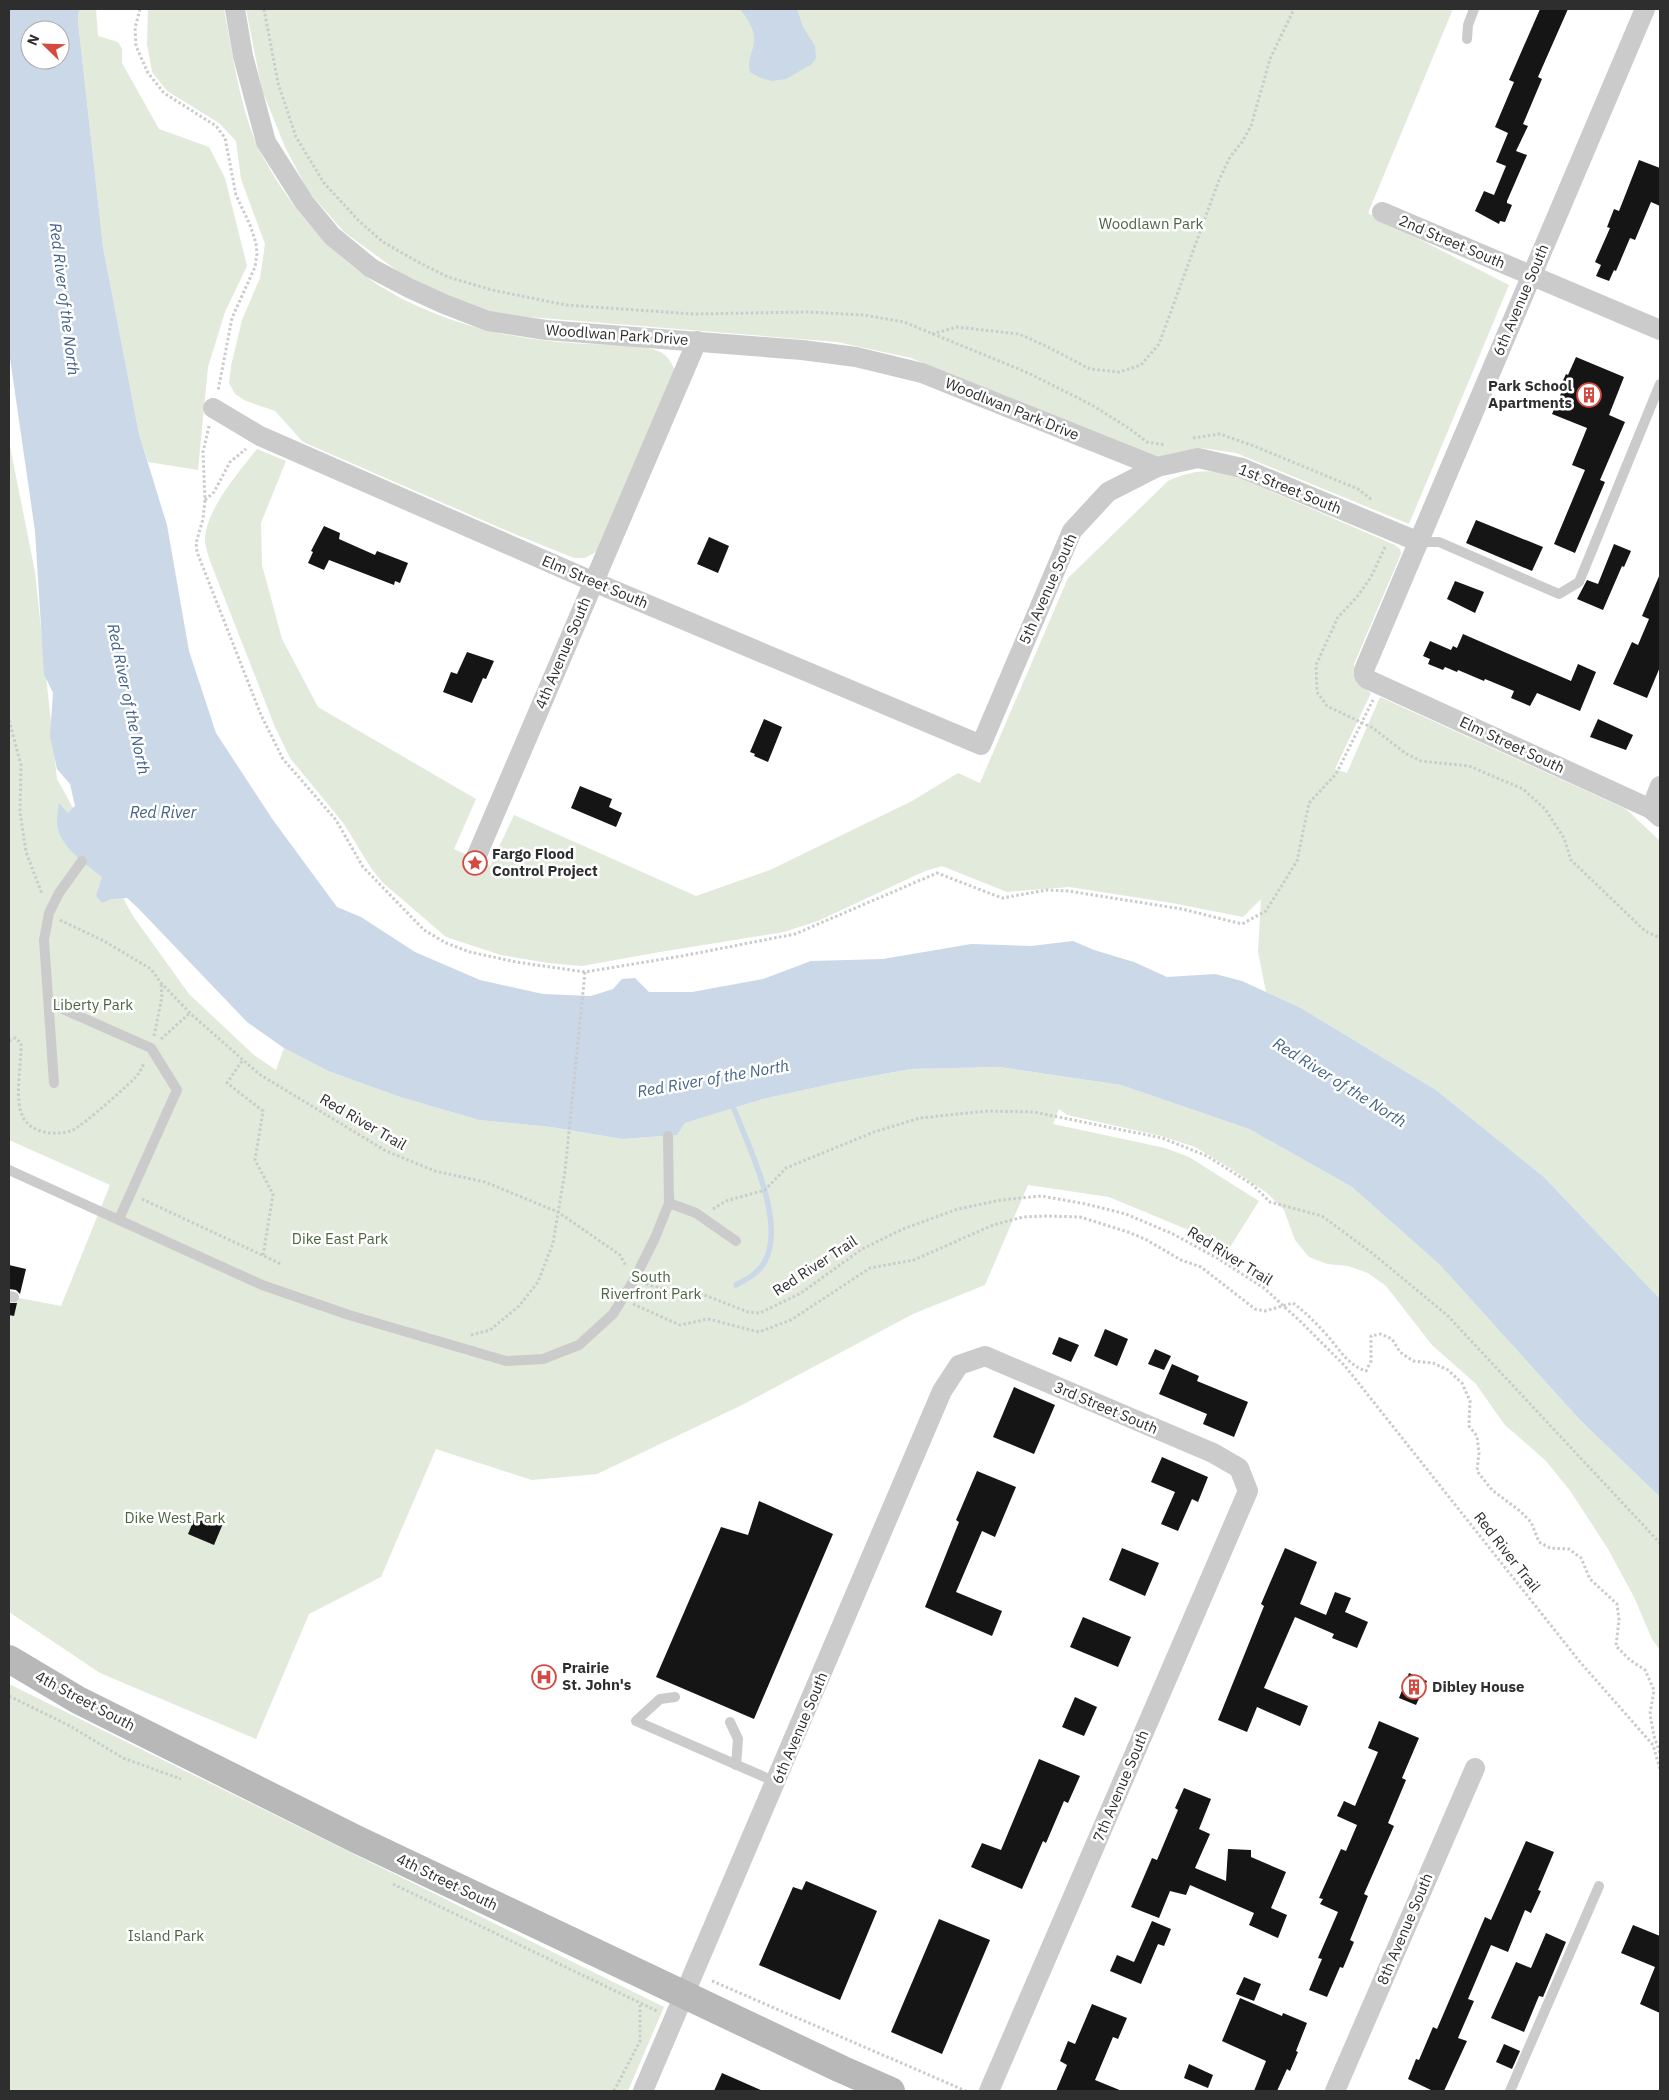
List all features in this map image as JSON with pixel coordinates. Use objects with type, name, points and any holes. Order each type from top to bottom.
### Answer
[{"type":"street","name":"Woodlwan Park Drive","points":[[235,9],[243,56],[266,142],[304,202],[332,236],[371,268],[435,300],[488,322],[546,330],[802,350],[856,357],[922,373],[1157,468]]},
{"type":"street","name":"6th Avenue South","points":[[1364,675],[1364,670],[1418,542],[1645,9]]},
{"type":"street","name":"2nd Street South","points":[[1382,212],[1660,330]]},
{"type":"street","name":"4th Avenue South","points":[[477,855],[697,341]]},
{"type":"street","name":"Elm Street South","points":[[213,408],[260,436],[594,582],[981,745]]},
{"type":"street","name":"1st Street South","points":[[1157,468],[1198,458],[1242,468],[1418,542]]},
{"type":"street","name":"5th Avenue South","points":[[981,745],[1072,531],[1108,492],[1157,468]]},
{"type":"street","name":"Elm Street South","points":[[1364,675],[1656,813]]},
{"type":"street","points":[[1656,813],[1660,786]]},
{"type":"street","name":"3rd Street South","points":[[959,1366],[985,1356],[1213,1453],[1239,1468],[1244,1481]]},
{"type":"street","name":"6th Avenue South","points":[[643,2091],[942,1391],[959,1366]]},
{"type":"street","name":"7th Avenue South","points":[[989,2091],[1248,1490],[1244,1481]]},
{"type":"street","name":"4th Street South","points":[[9,1659],[78,1700],[356,1839],[891,2091]]},
{"type":"street","name":"8th Avenue South","points":[[1335,2091],[1475,1768]]},
{"type":"lane","points":[[1468,39],[1468,25],[1474,9]]},
{"type":"lane","points":[[1418,542],[1439,542],[1559,594],[1579,582],[1660,384]]},
{"type":"lane","points":[[54,1083],[44,940],[48,913],[59,893],[82,861]]},
{"type":"lane","points":[[49,1003],[151,1048],[177,1090],[119,1219]]},
{"type":"lane","points":[[9,1170],[262,1285],[349,1315],[506,1360],[543,1359],[579,1345],[613,1314],[634,1280],[655,1238],[669,1203],[668,1136]]},
{"type":"lane","points":[[669,1203],[701,1217],[736,1241]]},
{"type":"lane","points":[[675,1697],[660,1699],[636,1721],[776,1782]]},
{"type":"lane","points":[[730,1722],[738,1739],[736,1765]]},
{"type":"lane","points":[[1510,2091],[1599,1886]]},
{"type":"path","points":[[140,9],[135,28],[136,46],[148,72],[164,93],[216,126],[225,138],[236,195],[256,243],[255,268],[232,318],[226,356],[203,452],[205,500],[196,543],[197,552],[261,715],[283,759],[336,820],[363,867],[424,930],[470,952],[516,962],[585,972],[682,956],[795,934],[937,873],[1002,898],[1047,890],[1068,890],[1182,910],[1242,924],[1266,911],[1297,861],[1309,803],[1336,774],[1363,722]]},
{"type":"path","points":[[264,9],[278,83],[296,137],[309,161],[324,183],[359,221],[377,237],[440,273],[492,290],[566,304],[693,314],[808,312],[864,315],[904,322],[1026,372],[1084,401],[1130,429],[1147,442]]},
{"type":"path","points":[[931,334],[957,327],[1019,334],[1090,369],[1119,372],[1142,365],[1158,344],[1219,180],[1230,157],[1242,142],[1251,126],[1270,59],[1294,9]]},
{"type":"path","points":[[205,500],[214,492],[230,462],[260,436]]},
{"type":"path","points":[[1387,544],[1372,577],[1357,597],[1338,617],[1316,665],[1317,692],[1327,706],[1363,722],[1406,753],[1421,761],[1469,766],[1523,789],[1546,809],[1564,838],[1571,860],[1646,931],[1660,938]]},
{"type":"path","points":[[9,720],[21,765],[20,812],[26,852],[48,913]]},
{"type":"path","name":"Red River Trail","points":[[48,913],[104,941],[151,969],[161,983],[190,1013],[242,1061],[259,1074],[386,1151],[435,1171],[485,1182],[558,1212],[620,1255],[634,1280],[660,1288],[694,1291],[748,1312],[760,1313],[802,1293],[862,1249],[903,1229],[958,1209],[1001,1200],[1041,1196],[1086,1204],[1126,1214],[1173,1234],[1217,1258],[1264,1288],[1345,1366],[1580,1662],[1652,1744],[1660,1769]]},
{"type":"path","points":[[444,1343],[490,1330],[518,1306],[538,1282],[553,1243],[564,1171],[585,972]]},
{"type":"path","points":[[9,1041],[15,1038],[21,1043],[19,1104],[24,1120],[34,1128],[46,1132],[60,1133],[73,1129],[92,1116],[139,1074],[151,1048],[158,1022],[162,997],[161,983]]},
{"type":"path","points":[[151,1048],[190,1013]]},
{"type":"path","points":[[242,1061],[227,1083],[263,1111],[255,1160],[274,1194],[263,1256]]},
{"type":"path","points":[[701,1217],[726,1201],[765,1190],[786,1168],[874,1132],[920,1118],[988,1111],[1034,1112],[1162,1138],[1207,1156],[1253,1185],[1270,1202],[1322,1216],[1372,1253],[1447,1315],[1660,1543]]},
{"type":"path","points":[[131,1193],[281,1264]]},
{"type":"path","points":[[623,1299],[680,1325],[708,1319],[759,1332],[791,1320],[870,1268],[914,1260],[993,1225],[1023,1217],[1080,1217],[1145,1239],[1181,1260],[1201,1267],[1254,1309],[1265,1311],[1293,1303],[1305,1312],[1358,1369],[1366,1371],[1372,1361],[1371,1336],[1381,1334],[1392,1339],[1400,1352],[1413,1360],[1433,1363],[1448,1370],[1462,1383],[1470,1401],[1469,1426],[1477,1436],[1479,1453],[1476,1471],[1492,1490],[1520,1511],[1531,1522],[1539,1542],[1550,1548],[1569,1549],[1581,1558],[1590,1578],[1617,1604],[1619,1620],[1616,1646],[1630,1660],[1645,1670],[1654,1690],[1650,1714],[1654,1736],[1660,1753]]},
{"type":"path","points":[[710,1980],[966,2091]]},
{"type":"path","points":[[614,2091],[640,2041],[640,2005]]},
{"type":"green space","points":[[79,9],[96,9],[98,36],[118,42],[122,49],[122,63],[159,129],[209,147],[225,178],[247,266],[225,312],[208,367],[198,470],[148,462],[139,434],[103,247],[78,21]]},
{"type":"green space","points":[[148,9],[224,9],[241,97],[251,131],[261,154],[285,193],[319,235],[338,254],[381,287],[429,311],[481,329],[517,337],[554,342],[638,346],[664,354],[675,370],[598,551],[585,558],[574,558],[505,530],[303,442],[275,411],[246,401],[235,394],[229,383],[231,366],[242,320],[260,278],[265,244],[241,179],[236,141],[219,123],[167,91],[152,72],[147,44]]},
{"type":"green space","name":"Woodlawn Park","points":[[246,9],[1453,9],[1368,213],[1509,285],[1409,524],[1236,453],[1201,448],[1162,457],[1145,457],[911,358],[837,342],[494,314],[441,293],[399,272],[344,232],[308,191],[285,147],[262,90]]},
{"type":"green space","points":[[9,441],[35,572],[57,779],[133,916],[189,994],[254,1055],[276,1070],[284,1048],[328,1071],[400,1097],[479,1120],[551,1127],[622,1139],[677,1135],[685,1123],[763,1099],[840,1082],[911,1069],[999,1067],[1121,1085],[1249,1129],[1352,1187],[1440,1265],[1580,1420],[1660,1497],[1660,1650],[1652,1639],[1634,1597],[1608,1549],[1571,1492],[1546,1461],[1504,1424],[1476,1384],[1432,1345],[1386,1286],[1368,1273],[1348,1266],[1327,1264],[1309,1257],[1295,1240],[1284,1210],[1267,1193],[1195,1147],[1161,1136],[1067,1115],[1059,1109],[1053,1124],[1165,1148],[1189,1157],[1259,1201],[1227,1252],[1186,1229],[1109,1197],[1028,1185],[985,1285],[913,1314],[740,1406],[597,1474],[532,1480],[436,1449],[381,1577],[309,1614],[256,1739],[100,1673],[9,1612],[9,1296],[61,1306],[110,1185],[9,1140]]},
{"type":"green space","points":[[257,449],[286,461],[261,523],[262,565],[282,639],[318,707],[476,799],[454,849],[490,866],[514,815],[696,896],[770,870],[912,801],[958,773],[980,783],[1068,578],[1168,481],[1199,472],[1231,474],[1395,545],[1400,549],[1401,554],[1354,664],[1358,681],[1371,693],[1335,769],[1347,773],[1380,697],[1626,809],[1660,841],[1660,1299],[1544,1177],[1436,1090],[1301,1008],[1266,992],[1258,952],[1261,899],[1243,917],[1172,903],[1069,887],[1007,892],[942,866],[925,871],[818,921],[784,932],[582,966],[548,963],[501,955],[446,937],[382,882],[371,868],[344,824],[290,758],[275,727],[210,561],[205,542],[210,518],[232,480]]},
{"type":"green space","name":"Island Park","points":[[9,1684],[664,2007],[628,2091],[9,2091]]},
{"type":"water","name":"Red River","points":[[9,9],[79,9],[78,21],[103,247],[139,434],[167,525],[189,651],[216,733],[273,820],[337,907],[361,917],[415,952],[480,980],[543,994],[591,996],[613,989],[622,979],[635,978],[649,992],[692,992],[763,979],[811,961],[883,959],[971,944],[1031,946],[1073,941],[1094,950],[1134,962],[1167,977],[1215,974],[1242,981],[1301,1008],[1436,1090],[1544,1177],[1660,1299],[1660,1497],[1580,1420],[1440,1265],[1352,1187],[1249,1129],[1121,1085],[999,1067],[911,1069],[763,1099],[685,1123],[677,1135],[622,1139],[551,1127],[479,1120],[400,1097],[328,1071],[284,1048],[247,1022],[127,898],[112,899],[102,903],[96,896],[102,877],[74,854],[62,840],[57,823],[59,803],[68,813],[75,806],[70,784],[57,769],[50,736],[53,693],[44,674],[35,531],[9,351]]},
{"type":"water","points":[[740,9],[797,9],[803,27],[815,46],[816,58],[812,64],[786,79],[772,81],[750,72],[749,63],[754,37],[750,24]]},
{"type":"building","points":[[1540,9],[1568,9],[1538,77],[1542,79],[1523,124],[1528,126],[1516,151],[1527,155],[1507,201],[1507,203],[1512,205],[1505,222],[1500,221],[1499,224],[1475,211],[1484,191],[1494,195],[1506,166],[1496,162],[1508,133],[1495,127],[1514,82],[1509,80]]},
{"type":"building","points":[[1639,160],[1660,168],[1660,206],[1651,202],[1635,240],[1630,238],[1616,271],[1614,270],[1609,281],[1596,276],[1601,265],[1595,262],[1610,228],[1607,227],[1614,209],[1619,211]]},
{"type":"building","points":[[1576,357],[1624,377],[1609,415],[1625,422],[1600,480],[1605,482],[1575,553],[1554,544],[1585,470],[1572,465],[1587,428],[1552,414],[1562,391],[1559,389]]},
{"type":"building","points":[[1476,520],[1543,547],[1532,571],[1466,543]]},
{"type":"building","points":[[324,526],[340,533],[339,539],[375,555],[377,551],[408,563],[400,583],[395,581],[394,585],[329,560],[324,570],[308,563],[313,552],[311,551]]},
{"type":"building","points":[[709,537],[729,546],[718,573],[697,564]]},
{"type":"building","points":[[1614,544],[1631,551],[1624,567],[1622,566],[1603,610],[1577,599],[1587,580],[1598,584]]},
{"type":"building","points":[[1660,574],[1660,667],[1647,698],[1613,684],[1632,642],[1638,645],[1649,619],[1642,616]]},
{"type":"building","points":[[1455,581],[1484,592],[1475,613],[1447,599]]},
{"type":"building","points":[[1463,634],[1571,681],[1578,664],[1596,672],[1580,711],[1537,693],[1530,706],[1511,698],[1514,691],[1485,679],[1484,681],[1458,670],[1457,672],[1445,667],[1443,670],[1428,664],[1430,659],[1423,656],[1430,641],[1451,650],[1453,646],[1457,648]]},
{"type":"building","points":[[467,652],[494,661],[486,679],[483,678],[472,703],[443,692],[451,672],[457,674]]},
{"type":"building","points":[[764,719],[782,727],[768,762],[754,756],[755,754],[750,752]]},
{"type":"building","points":[[1598,719],[1633,735],[1626,750],[1590,737]]},
{"type":"building","points":[[580,786],[612,799],[609,807],[622,813],[616,827],[571,808]]},
{"type":"building","points":[[9,1265],[26,1269],[20,1294],[16,1290],[9,1289]]},
{"type":"building","points":[[9,1303],[17,1303],[14,1316],[9,1315]]},
{"type":"building","points":[[1105,1329],[1128,1339],[1117,1366],[1094,1356]]},
{"type":"building","points":[[1059,1337],[1079,1345],[1071,1362],[1052,1354]]},
{"type":"building","points":[[1155,1349],[1171,1356],[1164,1370],[1148,1364]]},
{"type":"building","points":[[1172,1364],[1199,1376],[1197,1381],[1248,1402],[1234,1437],[1203,1424],[1207,1414],[1159,1394]]},
{"type":"building","points":[[1014,1387],[1055,1405],[1034,1454],[993,1437]]},
{"type":"building","points":[[1162,1457],[1208,1477],[1198,1502],[1192,1499],[1178,1531],[1161,1524],[1175,1492],[1151,1482]]},
{"type":"building","points":[[977,1471],[1016,1487],[995,1537],[982,1531],[956,1592],[1002,1611],[992,1636],[925,1607],[959,1522],[956,1520]]},
{"type":"building","points":[[759,1501],[833,1534],[754,1719],[656,1677],[721,1527],[748,1535]]},
{"type":"building","points":[[198,1510],[224,1521],[214,1545],[188,1534]]},
{"type":"building","points":[[1122,1548],[1159,1563],[1145,1596],[1109,1580]]},
{"type":"building","points":[[1285,1548],[1317,1562],[1300,1604],[1326,1615],[1335,1592],[1351,1598],[1345,1612],[1368,1622],[1357,1648],[1332,1638],[1334,1634],[1295,1617],[1264,1688],[1308,1706],[1300,1726],[1257,1707],[1247,1732],[1218,1720],[1264,1606],[1261,1604]]},
{"type":"building","points":[[1083,1617],[1131,1637],[1118,1667],[1070,1647]]},
{"type":"building","name":"Dibley House","points":[[1409,1673],[1427,1681],[1416,1705],[1399,1698]]},
{"type":"building","points":[[1075,1697],[1097,1707],[1084,1736],[1062,1727]]},
{"type":"building","points":[[1379,1721],[1419,1738],[1402,1778],[1406,1780],[1388,1823],[1394,1826],[1364,1894],[1368,1896],[1350,1940],[1354,1942],[1343,1968],[1340,1967],[1327,1997],[1309,1990],[1322,1959],[1318,1958],[1338,1912],[1320,1904],[1323,1899],[1319,1898],[1341,1849],[1346,1851],[1357,1825],[1337,1816],[1344,1801],[1355,1806],[1378,1752],[1368,1748]]},
{"type":"building","points":[[1039,1759],[1080,1776],[1068,1803],[1064,1801],[1046,1843],[1043,1841],[1022,1889],[971,1867],[982,1843],[1001,1850]]},
{"type":"building","points":[[1184,1788],[1211,1799],[1199,1829],[1210,1834],[1195,1868],[1226,1881],[1228,1849],[1251,1850],[1251,1857],[1286,1872],[1271,1908],[1287,1915],[1278,1938],[1249,1925],[1254,1913],[1190,1885],[1186,1895],[1170,1891],[1159,1918],[1131,1907],[1152,1858],[1157,1860],[1178,1810],[1175,1808]]},
{"type":"building","points":[[1526,1841],[1554,1852],[1538,1890],[1541,1891],[1531,1913],[1525,1910],[1508,1952],[1491,1945],[1468,1999],[1474,2001],[1458,2038],[1467,2041],[1444,2091],[1433,2091],[1408,2079],[1416,2059],[1419,2060],[1433,2027],[1437,2029],[1485,1917],[1491,1920]]},
{"type":"building","points":[[806,1881],[877,1911],[840,2000],[759,1965],[793,1887],[802,1890]]},
{"type":"building","points":[[939,1919],[990,1940],[942,2054],[891,2032]]},
{"type":"building","points":[[1152,1921],[1171,1929],[1164,1946],[1158,1944],[1141,1984],[1110,1971],[1117,1955],[1134,1962]]},
{"type":"building","points":[[1633,1925],[1660,1936],[1660,2013],[1640,2004],[1655,1967],[1621,1953]]},
{"type":"building","points":[[1546,1933],[1566,1942],[1543,1997],[1539,1996],[1524,2032],[1491,2018],[1516,1962],[1531,1968]]},
{"type":"building","points":[[1244,1977],[1261,1984],[1254,2001],[1236,1994]]},
{"type":"building","points":[[1240,1998],[1282,2016],[1283,2013],[1307,2023],[1290,2071],[1287,2069],[1277,2091],[1254,2091],[1266,2061],[1222,2041]]},
{"type":"building","points":[[1092,2004],[1127,2018],[1118,2039],[1113,2037],[1095,2080],[1122,2091],[1056,2091],[1067,2065],[1060,2061],[1068,2041],[1075,2044]]},
{"type":"building","points":[[1504,2044],[1520,2051],[1512,2069],[1496,2062]]},
{"type":"building","points":[[1189,2064],[1213,2075],[1208,2088],[1184,2078]]},
{"type":"building","points":[[722,2073],[763,2091],[714,2091]]},
{"type":"waterway","points":[[734,1109],[763,1185],[771,1226],[770,1245],[765,1261],[752,1275],[736,1285]]},
{"type":"place","name":"Park School Apartments","points":[[1589,395]]},
{"type":"place","name":"Fargo Flood Control Project","points":[[475,863]]},
{"type":"place","name":"Prairie St. John's","points":[[544,1677]]},
{"type":"place","name":"Dibley House","points":[[1414,1687]]},
{"type":"water label","name":"Red River of the North","points":[[65,299]]},
{"type":"water label","name":"Red River of the North","points":[[129,699]]},
{"type":"water label","name":"Red River of the North","points":[[713,1078]]},
{"type":"water label","name":"Red River of the North","points":[[1340,1082]]},
{"type":"park label","name":"Liberty Park","points":[[93,1005]]},
{"type":"park label","name":"Dike East Park","points":[[340,1239]]},
{"type":"park label","name":"South Riverfront Park","points":[[651,1286]]},
{"type":"park label","name":"Dike West Park","points":[[175,1518]]}]
